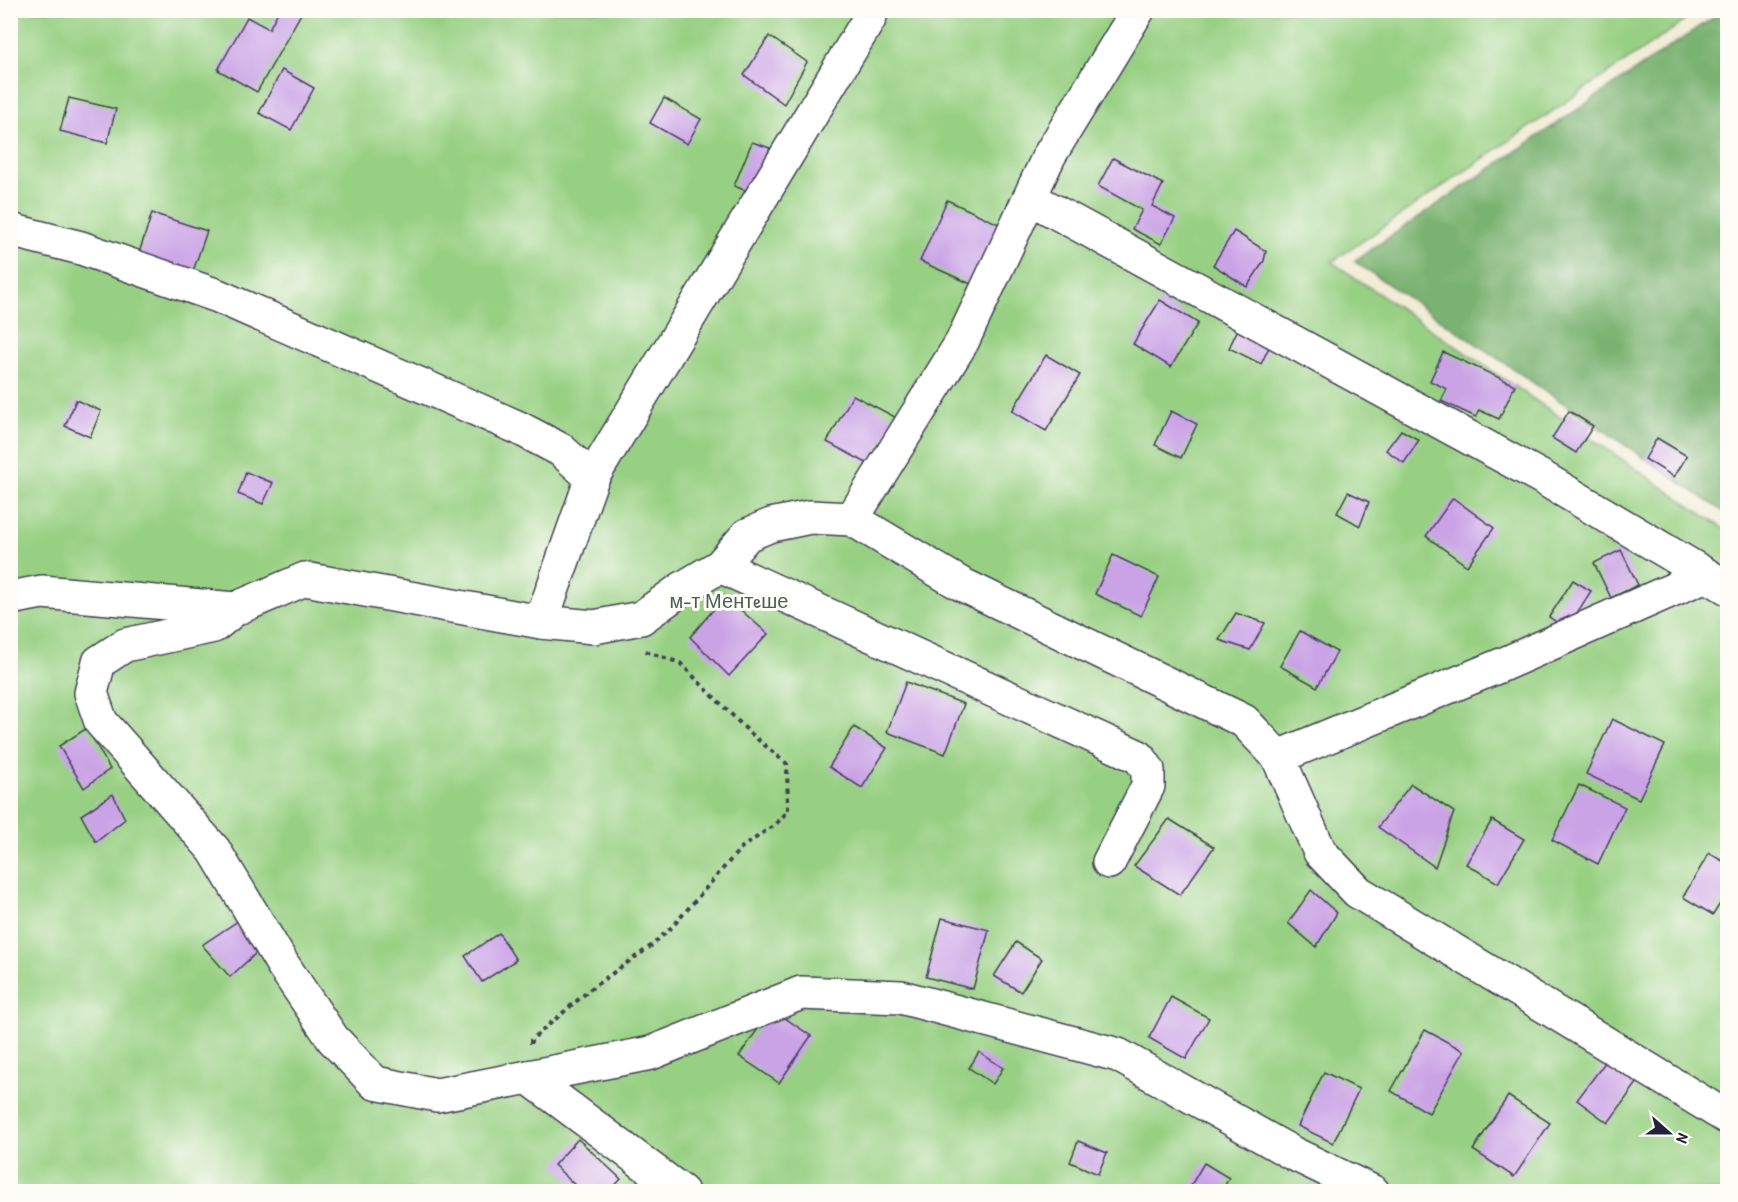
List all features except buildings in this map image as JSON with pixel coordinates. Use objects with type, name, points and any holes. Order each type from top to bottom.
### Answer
[{"type":"street","points":[[541,622],[592,478],[869,19],[872,10]]},
{"type":"street","points":[[852,519],[963,342],[1050,156],[1138,10]]},
{"type":"street","points":[[1030,198],[1544,478],[1717,581]]},
{"type":"street","points":[[10,230],[81,248],[218,296],[349,351],[519,428],[561,450],[592,478]]},
{"type":"street","points":[[1373,1191],[1292,1153],[1118,1055],[901,997],[801,993],[651,1053],[437,1095],[375,1083],[333,1039],[214,850],[101,722],[91,693],[99,662],[125,645],[214,626],[235,609],[305,579],[541,622],[594,627],[641,618],[683,588],[720,566],[747,535],[771,525],[810,517],[852,519],[959,583],[1244,721],[1278,757],[1320,852],[1358,892],[1728,1118]]},
{"type":"street","points":[[720,566],[1139,757],[1148,771],[1148,786],[1109,862]]},
{"type":"street","points":[[1278,757],[1504,664],[1717,581]]},
{"type":"street","points":[[10,598],[42,592],[235,609]]},
{"type":"street","points":[[528,1077],[682,1191]]},
{"type":"path","points":[[10,30],[19,10]]},
{"type":"path","points":[[528,1077],[531,1040],[593,987],[651,946],[672,927],[741,848],[776,824],[788,811],[787,764],[748,731],[680,663],[637,649]]},
{"type":"green space","name":"м-т Ментeше","points":[[10,11],[1699,11],[1332,262],[1727,531],[1727,1191],[11,1191]]},
{"type":"green space","points":[[1723,11],[1727,11],[1727,514],[1354,261]]}]
